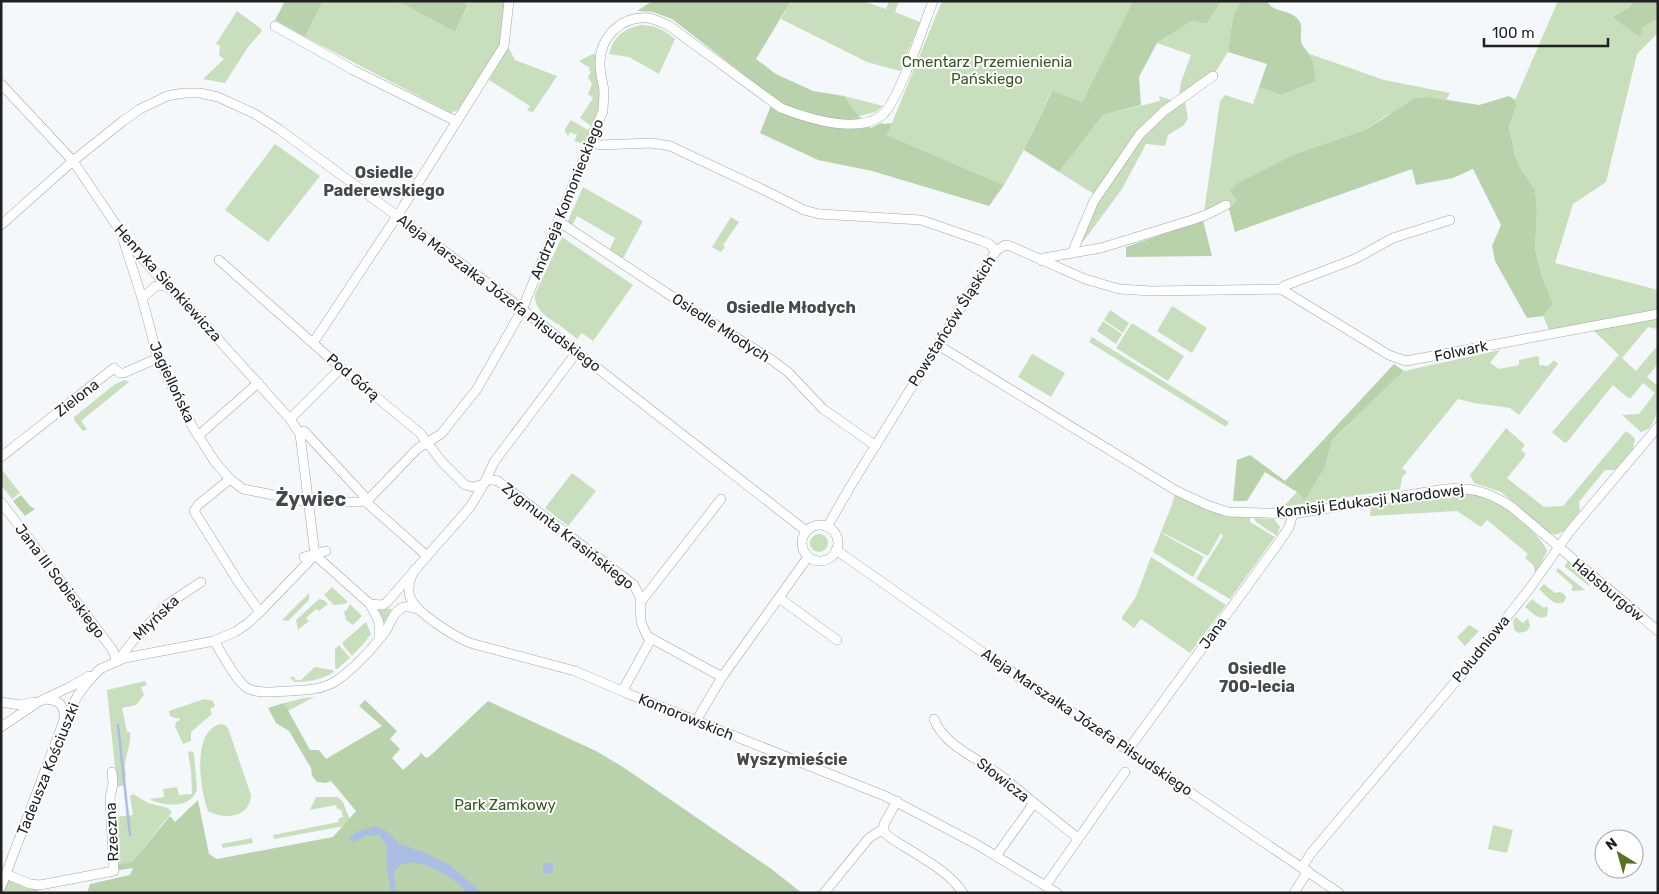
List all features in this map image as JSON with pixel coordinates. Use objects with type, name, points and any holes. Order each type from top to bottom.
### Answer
[{"type":"street","points":[[313,343],[397,216],[504,46],[509,1]]},
{"type":"street","name":"Andrzeja Komonieckiego","points":[[366,499],[415,451],[442,434],[477,389],[522,310],[603,111],[604,92],[600,65],[601,51],[611,33],[624,22],[650,18],[668,25],[781,108],[828,121],[862,123],[881,116],[894,99],[933,1]]},
{"type":"street","points":[[275,26],[353,70],[456,121]]},
{"type":"street","points":[[1072,253],[1094,201],[1140,134],[1164,111],[1213,76]]},
{"type":"street","name":"Henryka Sienkiewicza","points":[[1,84],[73,161],[120,232],[167,286],[190,308],[290,420],[366,499],[427,556]]},
{"type":"street","name":"Aleja Marszałka Józefa Piłsudskiego","points":[[1,224],[73,161],[123,121],[147,106],[167,96],[184,93],[200,93],[218,98],[255,114],[282,131],[522,310],[806,531]]},
{"type":"street","name":"Powstańców Śląskich","points":[[590,142],[601,145],[651,144],[670,146],[804,210],[820,214],[921,220],[982,241],[989,244],[996,251],[834,514],[828,527]]},
{"type":"street","points":[[1042,261],[1044,258],[1101,248],[1192,220],[1226,205]]},
{"type":"street","points":[[996,251],[1005,245],[1010,246],[1085,279],[1119,289],[1152,292],[1281,289],[1284,286],[1355,259],[1392,238],[1450,220]]},
{"type":"street","name":"Osiedle Młodych","points":[[558,222],[772,360],[788,372],[823,409],[876,446]]},
{"type":"street","name":"Jagiellońska","points":[[120,232],[142,298],[158,358],[182,408],[215,462],[230,479],[243,489],[309,502]]},
{"type":"street","name":"Pod Górą","points":[[219,260],[341,368],[420,433],[442,462],[465,485],[473,487],[485,482]]},
{"type":"street","points":[[142,298],[156,286],[167,286]]},
{"type":"street","name":"Folwark","points":[[1281,289],[1389,355],[1406,361],[1658,314]]},
{"type":"street","name":"Komisji Edukacji Narodowej","points":[[938,345],[1174,490],[1228,512],[1293,514],[1445,489],[1463,488],[1477,490],[1502,500],[1558,548]]},
{"type":"street","points":[[370,604],[383,605],[387,602],[470,507],[494,462],[576,353]]},
{"type":"street","name":"Zielona","points":[[1,457],[114,368],[120,373],[124,373],[158,358]]},
{"type":"street","points":[[290,420],[341,368]]},
{"type":"street","points":[[198,436],[258,383]]},
{"type":"street","name":"Południowa","points":[[1294,893],[1312,852],[1491,637],[1530,588],[1576,524],[1658,427]]},
{"type":"street","points":[[302,432],[315,555],[370,604],[379,622],[379,638]]},
{"type":"street","points":[[230,479],[198,505],[194,511],[239,583],[260,612]]},
{"type":"street","name":"Zygmunta Krasińskiego","points":[[485,482],[498,481],[625,578],[637,590],[641,622],[647,636],[651,639]]},
{"type":"street","points":[[309,502],[366,499]]},
{"type":"street","name":"Zygmunta Krasińskiego","points":[[640,603],[721,499]]},
{"type":"street","name":"Jana III Sobieskiego","points":[[1,502],[106,641],[117,660]]},
{"type":"street","name":"Jana","points":[[1128,750],[1280,541],[1289,527],[1293,514]]},
{"type":"street","points":[[816,526],[828,527],[836,537],[837,542],[836,550],[832,556],[820,561],[808,557],[802,547],[806,531],[816,526]]},
{"type":"street","name":"Habsburgów","points":[[1558,548],[1658,631]]},
{"type":"street","name":"Aleja Marszałka Józefa Piłsudskiego","points":[[836,550],[966,641],[1339,893]]},
{"type":"street","points":[[304,557],[326,551]]},
{"type":"street","name":"Tadeusza Kościuszki","points":[[1,887],[64,723],[78,695],[98,671],[117,660],[214,641],[235,632],[260,612],[315,555]]},
{"type":"street","points":[[696,721],[722,677],[808,557]]},
{"type":"street","points":[[414,570],[410,579],[409,592],[417,608]]},
{"type":"street","name":"Młyńska","points":[[117,660],[168,604],[201,582]]},
{"type":"street","points":[[779,598],[837,640]]},
{"type":"street","points":[[214,641],[233,671],[246,687],[258,691],[274,692],[311,690],[327,686],[336,681],[366,655],[384,632],[396,611],[408,606],[417,608]]},
{"type":"street","name":"Komorowskich","points":[[417,608],[452,633],[470,643],[575,671],[897,802],[996,856],[1057,893]]},
{"type":"street","points":[[623,690],[651,639],[722,677]]},
{"type":"street","points":[[3,725],[41,701],[98,671]]},
{"type":"street","points":[[1,703],[20,705],[41,701],[56,701],[61,705],[64,713],[64,723]]},
{"type":"street","points":[[1,703],[8,713],[3,725]]},
{"type":"street","name":"Słowicza","points":[[934,719],[937,728],[956,746],[998,774],[1078,838]]},
{"type":"street","name":"Rzeczna","points":[[6,874],[30,884],[40,885],[114,871],[110,798],[112,772]]},
{"type":"street","points":[[1046,886],[1125,772]]},
{"type":"street","points":[[824,893],[869,838],[883,829],[897,802]]},
{"type":"street","points":[[996,856],[1034,804]]},
{"type":"street","points":[[883,829],[893,840],[943,872],[955,882],[963,893]]},
{"type":"green space","points":[[285,1],[323,1],[305,37],[275,20]]},
{"type":"green space","points":[[323,1],[397,1],[455,32],[467,8],[465,1],[505,1],[501,43],[458,110],[451,113],[305,37]]},
{"type":"green space","points":[[397,1],[465,1],[467,7],[455,32]]},
{"type":"green space","points":[[652,1],[791,1],[756,59],[776,74],[813,91],[844,96],[871,128],[881,123],[892,123],[887,135],[1004,185],[989,206],[872,171],[818,160],[760,133],[774,98],[672,19],[653,12],[637,11]]},
{"type":"green space","points":[[791,1],[863,1],[886,9],[889,1],[899,1],[895,12],[920,22],[900,71],[867,62],[781,19]]},
{"type":"green space","name":"Cmentarz Przemienienia Pańskiego","points":[[942,1],[1133,1],[1082,102],[1051,92],[1024,150],[1004,185],[887,135]]},
{"type":"green space","points":[[1133,1],[1221,1],[1207,24],[1192,21],[1157,43],[1139,77],[1141,105],[1103,115],[1059,172],[1024,150],[1052,91],[1082,102]]},
{"type":"green space","points":[[1221,1],[1241,1],[1233,16],[1228,52],[1213,76],[1186,99],[1188,118],[1184,125],[1168,135],[1165,146],[1146,144],[1122,189],[1082,243],[1078,238],[1094,194],[1059,172],[1103,115],[1160,101],[1159,96],[1171,100],[1179,96],[1181,82],[1191,55],[1157,43],[1192,21],[1207,24]]},
{"type":"green space","points":[[1241,1],[1267,1],[1273,7],[1297,18],[1301,26],[1302,43],[1311,57],[1316,81],[1281,95],[1259,87],[1267,64],[1228,52],[1233,16]]},
{"type":"green space","points":[[1558,1],[1632,1],[1631,6],[1612,17],[1640,36],[1643,27],[1658,19],[1658,33],[1637,54],[1606,182],[1573,204],[1555,263],[1658,290],[1658,309],[1549,330],[1543,316],[1553,304],[1542,276],[1535,250],[1537,210],[1535,189],[1522,171],[1515,156],[1509,126],[1517,105],[1515,100]]},
{"type":"green space","points":[[1632,1],[1658,1],[1658,19],[1643,27],[1640,37],[1612,17],[1631,6]]},
{"type":"green space","points":[[237,11],[262,31],[248,47],[225,83],[203,79],[224,59],[219,55],[220,46],[216,44]]},
{"type":"green space","points":[[641,25],[659,29],[675,39],[659,74],[629,57],[609,54],[620,34]]},
{"type":"green space","points":[[508,47],[515,60],[557,76],[533,112],[527,111],[530,106],[489,80]]},
{"type":"green space","points":[[595,53],[600,109],[589,136],[583,144],[574,141],[577,135],[570,132],[568,136],[565,129],[571,120],[588,130],[591,126],[580,118],[593,98],[588,94],[592,84],[588,77],[591,72],[590,68],[579,61]]},
{"type":"green space","points":[[1310,54],[1384,80],[1450,93],[1446,100],[1429,97],[1387,115],[1365,130],[1294,154],[1236,184],[1237,200],[1229,209],[1226,205],[1204,212],[1220,101],[1225,95],[1253,104],[1259,87],[1281,95],[1316,80]]},
{"type":"green space","points":[[844,96],[883,106],[876,112],[859,116]]},
{"type":"green space","points":[[1509,96],[1515,100],[1517,105],[1509,126],[1515,156],[1522,171],[1535,189],[1537,210],[1535,250],[1542,276],[1553,304],[1543,316],[1527,318],[1495,261],[1492,246],[1501,225],[1473,169],[1453,178],[1416,185],[1412,169],[1235,232],[1229,209],[1237,200],[1230,191],[1236,184],[1294,154],[1365,130],[1414,99],[1429,97],[1479,105]]},
{"type":"green space","points":[[275,144],[320,176],[268,242],[225,210]]},
{"type":"green space","points":[[583,187],[643,221],[622,260],[609,251],[615,238],[577,216],[571,227],[567,223]]},
{"type":"green space","points":[[731,217],[739,222],[723,245],[725,247],[721,252],[712,247]]},
{"type":"green space","points":[[1203,220],[1212,256],[1126,257],[1126,247]]},
{"type":"green space","points":[[562,237],[633,285],[593,341],[582,333],[577,339],[545,315],[536,304],[535,294]]},
{"type":"green space","points":[[1172,306],[1207,328],[1192,353],[1157,331]]},
{"type":"green space","points":[[1110,310],[1129,323],[1123,333],[1104,320]]},
{"type":"green space","points":[[1658,315],[1657,329],[1648,327],[1622,358],[1636,371],[1658,345],[1658,364],[1647,377],[1658,386],[1656,414],[1651,425],[1647,430],[1641,432],[1622,415],[1639,414],[1655,393],[1643,383],[1631,398],[1628,398],[1613,385],[1565,443],[1552,432],[1619,355],[1593,330]]},
{"type":"green space","points":[[1103,321],[1122,334],[1116,344],[1097,331]]},
{"type":"green space","points":[[1132,323],[1184,356],[1168,381],[1116,348]]},
{"type":"green space","points":[[1092,337],[1229,422],[1226,427],[1089,342]]},
{"type":"green space","points":[[1500,350],[1490,363],[1499,369],[1519,365],[1519,360],[1537,356],[1539,358],[1539,365],[1548,366],[1554,360],[1558,364],[1519,415],[1510,408],[1458,399],[1402,468],[1407,472],[1402,477],[1400,489],[1283,507],[1297,492],[1305,499],[1325,467],[1332,440],[1404,371]]},
{"type":"green space","points":[[1032,354],[1065,373],[1051,397],[1018,377]]},
{"type":"green space","points":[[1394,364],[1404,371],[1332,440],[1325,467],[1305,500],[1297,492],[1265,472],[1247,501],[1233,501],[1237,460],[1250,455],[1285,481]]},
{"type":"green space","points":[[125,380],[129,382],[81,421],[87,429],[83,431],[74,420],[74,417],[115,384]]},
{"type":"green space","points":[[1506,428],[1525,445],[1521,450],[1525,453],[1525,456],[1507,478],[1544,507],[1563,506],[1626,431],[1635,438],[1633,449],[1615,470],[1605,470],[1579,502],[1580,511],[1564,531],[1555,535],[1548,532],[1501,492],[1474,483],[1470,475]]},
{"type":"green space","points":[[3,471],[20,493],[12,499],[1,485],[1,472]]},
{"type":"green space","points":[[572,473],[596,491],[568,526],[545,508]]},
{"type":"green space","points":[[1464,493],[1485,497],[1498,502],[1539,538],[1547,551],[1536,575],[1533,565],[1525,558],[1528,554],[1487,520],[1481,527],[1457,511],[1370,516],[1371,506]]},
{"type":"green space","points":[[1175,494],[1231,516],[1250,518],[1250,522],[1275,537],[1230,599],[1196,579],[1223,536],[1221,533],[1208,556],[1163,533],[1204,557],[1193,577],[1153,552]]},
{"type":"green space","points":[[21,495],[35,509],[25,516],[13,501]]},
{"type":"green space","points":[[1254,518],[1274,519],[1280,527],[1277,536],[1256,522]]},
{"type":"green space","points":[[815,534],[823,534],[828,539],[826,550],[815,552],[810,547],[810,539]]},
{"type":"green space","points":[[1151,557],[1226,605],[1190,653],[1141,619],[1134,628],[1122,619],[1136,597]]},
{"type":"green space","points":[[1568,561],[1590,585],[1589,586],[1564,566]]},
{"type":"green space","points":[[1558,568],[1585,590],[1571,590],[1573,586],[1556,571]]},
{"type":"green space","points":[[1544,584],[1555,593],[1563,593],[1566,597],[1564,602],[1554,602],[1539,589]]},
{"type":"green space","points":[[332,587],[348,602],[334,605],[324,595]]},
{"type":"green space","points":[[309,593],[309,600],[288,621],[282,620]]},
{"type":"green space","points":[[319,599],[324,600],[328,604],[319,611],[316,609],[306,618],[309,621],[298,630],[296,620]]},
{"type":"green space","points":[[1532,599],[1544,608],[1547,606],[1547,616],[1538,617],[1525,607]]},
{"type":"green space","points":[[350,604],[362,616],[353,625],[345,619],[344,611],[346,611]]},
{"type":"green space","points":[[378,609],[392,609],[383,625]]},
{"type":"green space","points":[[1516,617],[1523,623],[1528,618],[1530,626],[1527,631],[1519,633],[1514,630],[1513,621]]},
{"type":"green space","points":[[366,622],[371,634],[352,656],[343,645],[343,642]]},
{"type":"green space","points":[[1469,625],[1479,631],[1465,646],[1457,637]]},
{"type":"green space","points":[[339,645],[350,658],[337,669],[335,668],[335,649]]},
{"type":"green space","points":[[315,667],[333,670],[334,672],[321,678],[305,681],[295,682],[290,678],[293,676],[296,680],[301,680]]},
{"type":"green space","points":[[145,681],[147,685],[141,687],[144,695],[136,705],[122,708],[127,732],[130,732],[130,743],[125,764],[125,785],[117,787],[107,690]]},
{"type":"green space","points":[[314,697],[288,711],[284,703],[304,698]]},
{"type":"green space","points":[[204,699],[213,701],[215,706],[210,709],[212,714],[191,732],[191,741],[183,744],[175,726],[176,722],[180,720],[170,716],[169,711]]},
{"type":"green space","name":"Park Zamkowy","points":[[365,700],[397,731],[390,739],[400,749],[392,758],[403,770],[420,755],[420,752],[426,758],[430,756],[488,701],[596,751],[623,767],[770,868],[802,893],[87,893],[90,884],[130,875],[133,868],[114,871],[114,865],[132,862],[170,816],[175,822],[198,800],[209,854],[217,859],[333,837],[356,811],[331,781],[326,783],[317,782],[289,731],[276,723],[268,708],[284,703],[310,750],[319,750],[326,759],[382,726],[359,706]]},
{"type":"green space","points":[[221,724],[228,728],[251,795],[250,803],[241,813],[228,816],[221,816],[208,811],[202,790],[200,762],[205,737],[212,729]]},
{"type":"green space","points":[[190,751],[194,753],[197,789],[194,795],[190,800],[177,804],[163,804],[151,800],[164,797],[163,789],[177,787],[179,795],[192,794],[188,753]]},
{"type":"green space","points":[[133,794],[148,803],[168,808],[172,812],[132,862],[119,865],[115,817],[133,815],[130,796]]},
{"type":"green space","points":[[316,797],[338,797],[343,802],[350,820],[344,826],[274,839],[273,835],[339,822],[338,819],[343,817],[341,810],[337,809],[336,805],[310,810]]},
{"type":"green space","points":[[1493,825],[1513,830],[1507,853],[1488,849]]},
{"type":"green space","points":[[252,838],[253,843],[223,848],[221,844]]},
{"type":"green space","points":[[10,876],[40,885],[38,893],[3,893]]},
{"type":"water","points":[[376,826],[386,831],[400,844],[423,852],[450,865],[482,893],[467,893],[452,879],[440,872],[424,865],[408,863],[396,869],[394,877],[396,893],[391,893],[386,844],[379,835],[365,836],[354,842],[348,837],[358,831]]},
{"type":"water","points":[[548,862],[554,868],[548,874],[542,868]]},
{"type":"waterway","points":[[118,725],[130,835]]},
{"type":"district","name":"Osiedle Paderewskiego","points":[[384,181]]},
{"type":"district","name":"Osiedle Młodych","points":[[791,307]]},
{"type":"district","name":"Żywiec","points":[[311,499]]},
{"type":"district","name":"Osiedle 700-lecia","points":[[1257,677]]},
{"type":"district","name":"Wyszymieście","points":[[792,759]]}]
